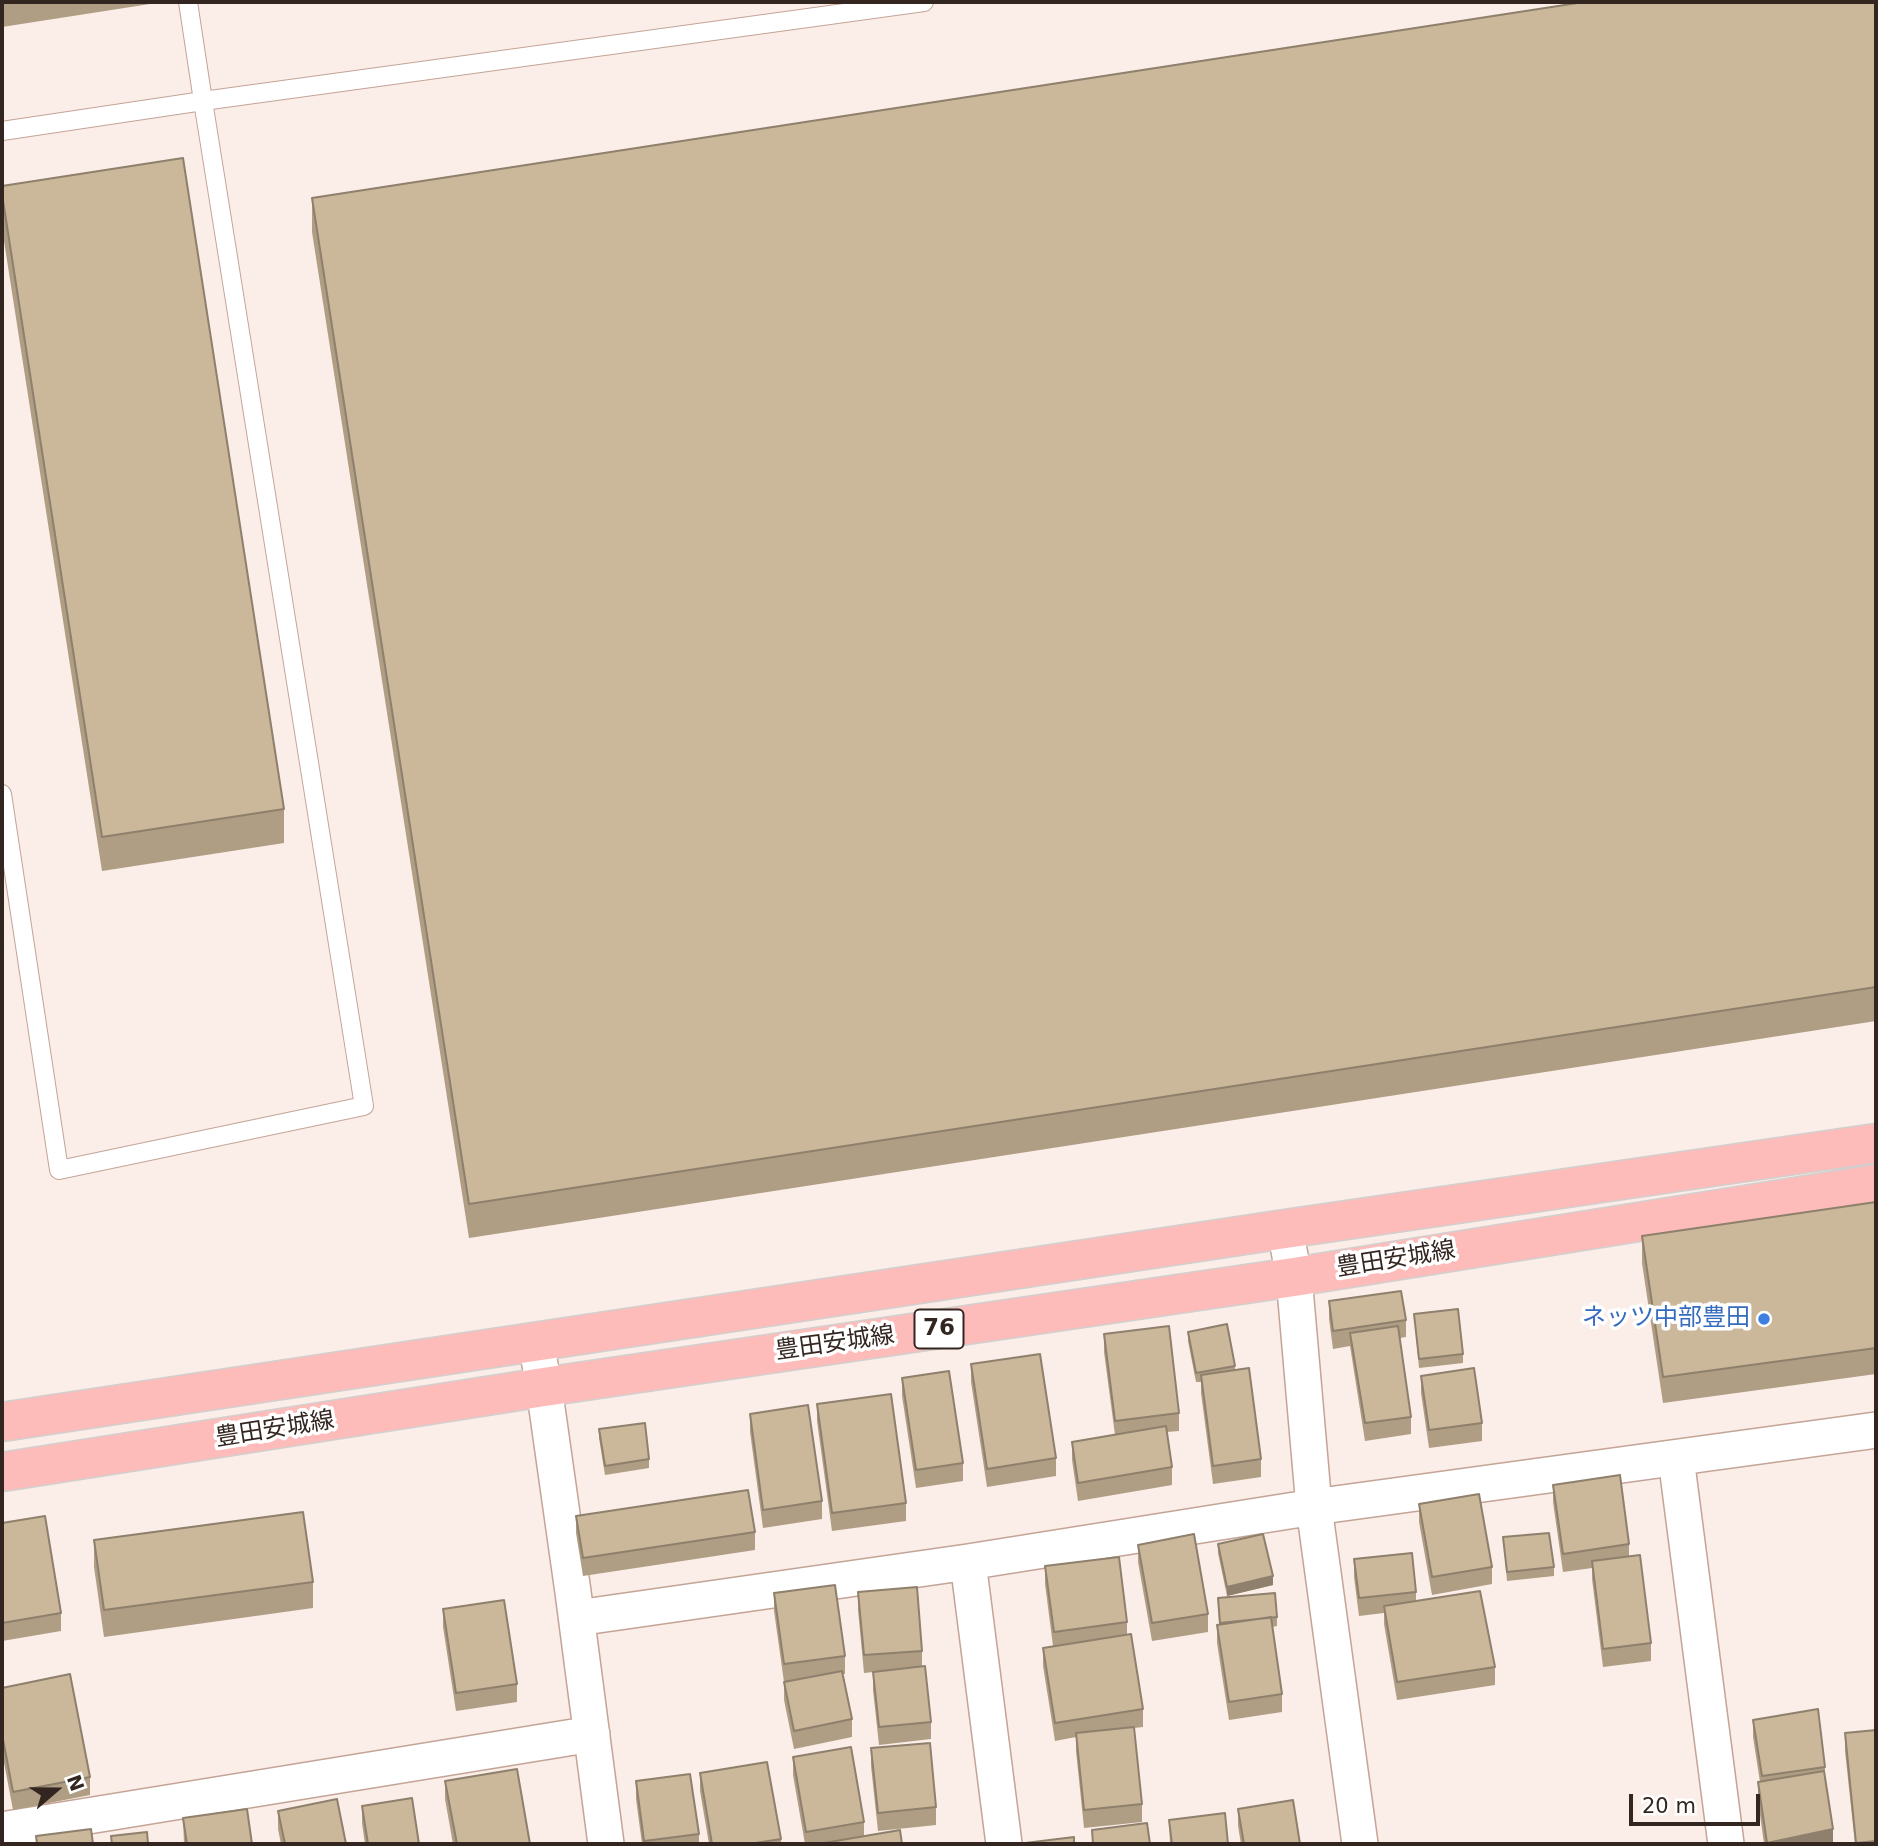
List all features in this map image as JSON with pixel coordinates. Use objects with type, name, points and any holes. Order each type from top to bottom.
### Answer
[{"type":"main road","name":"豊田安城線","points":[[2,1422],[1876,1143]]},
{"type":"main road","name":"豊田安城線","points":[[2,1472],[544,1387],[1294,1276],[1876,1184]]},
{"type":"street","points":[[1285,1229],[1294,1276],[1314,1507],[1360,1844]]},
{"type":"street","points":[[536,1342],[577,1618],[606,1844]]},
{"type":"street","points":[[577,1618],[968,1562],[1314,1507],[1876,1430]]},
{"type":"street","points":[[1676,1458],[1726,1844]]},
{"type":"street","points":[[968,1562],[1004,1844]]},
{"type":"street","points":[[2,1830],[592,1734]]},
{"type":"lane","points":[[2,794],[59,1170],[364,1106],[188,2]]},
{"type":"lane","points":[[2,131],[924,2]]},
{"type":"building","points":[[1584,2],[1876,2],[1876,987],[469,1204],[312,198]]},
{"type":"building","points":[[183,158],[284,809],[102,837],[2,186]]},
{"type":"building","name":"ネッツ中部豊田","points":[[1876,1202],[1876,1348],[1663,1377],[1642,1236]]},
{"type":"building","points":[[1401,1291],[1406,1320],[1333,1331],[1329,1301]]},
{"type":"building","points":[[1458,1309],[1463,1354],[1419,1359],[1414,1314]]},
{"type":"building","points":[[1227,1324],[1235,1366],[1196,1373],[1188,1332]]},
{"type":"building","points":[[1169,1326],[1179,1413],[1115,1421],[1104,1334]]},
{"type":"building","points":[[1398,1326],[1411,1417],[1365,1423],[1350,1333]]},
{"type":"building","points":[[1040,1354],[1056,1458],[987,1469],[971,1364]]},
{"type":"building","points":[[1249,1368],[1261,1459],[1213,1466],[1201,1375]]},
{"type":"building","points":[[1474,1368],[1482,1423],[1429,1430],[1421,1376]]},
{"type":"building","points":[[949,1371],[963,1463],[916,1470],[902,1378]]},
{"type":"building","points":[[891,1394],[906,1503],[832,1513],[817,1404]]},
{"type":"building","points":[[808,1405],[822,1501],[763,1510],[750,1414]]},
{"type":"building","points":[[645,1423],[649,1459],[605,1466],[599,1429]]},
{"type":"building","points":[[1166,1426],[1172,1467],[1078,1483],[1072,1442]]},
{"type":"building","points":[[1620,1475],[1629,1544],[1563,1554],[1553,1485]]},
{"type":"building","points":[[748,1490],[755,1532],[583,1558],[576,1516]]},
{"type":"building","points":[[1479,1494],[1492,1567],[1432,1577],[1419,1504]]},
{"type":"building","points":[[303,1512],[313,1582],[104,1610],[94,1540]]},
{"type":"building","points":[[45,1516],[61,1613],[2,1623],[2,1523]]},
{"type":"building","points":[[1549,1533],[1554,1567],[1507,1572],[1503,1537]]},
{"type":"building","points":[[1194,1534],[1208,1614],[1152,1623],[1138,1545]]},
{"type":"building","points":[[1263,1534],[1273,1576],[1227,1587],[1218,1544]]},
{"type":"building","points":[[1412,1553],[1416,1592],[1359,1598],[1354,1559]]},
{"type":"building","points":[[1640,1555],[1651,1643],[1603,1649],[1592,1561]]},
{"type":"building","points":[[1119,1557],[1127,1622],[1054,1632],[1045,1566]]},
{"type":"building","points":[[835,1585],[845,1656],[784,1664],[774,1593]]},
{"type":"building","points":[[917,1587],[922,1651],[864,1655],[858,1592]]},
{"type":"building","points":[[1480,1591],[1495,1667],[1397,1682],[1384,1606]]},
{"type":"building","points":[[1275,1593],[1277,1617],[1220,1623],[1218,1598]]},
{"type":"building","points":[[504,1600],[517,1684],[456,1693],[443,1609]]},
{"type":"building","points":[[1271,1617],[1282,1694],[1229,1702],[1217,1625]]},
{"type":"building","points":[[1131,1634],[1143,1709],[1055,1723],[1043,1648]]},
{"type":"building","points":[[925,1666],[931,1722],[879,1727],[873,1672]]},
{"type":"building","points":[[842,1671],[852,1719],[794,1731],[784,1682]]},
{"type":"building","points":[[70,1674],[90,1777],[13,1792],[2,1734],[2,1688]]},
{"type":"building","points":[[1818,1709],[1825,1767],[1762,1776],[1753,1720]]},
{"type":"building","points":[[1134,1727],[1142,1804],[1084,1810],[1076,1733]]},
{"type":"building","points":[[1876,1730],[1876,1841],[1856,1843],[1845,1733]]},
{"type":"building","points":[[930,1743],[936,1807],[878,1813],[871,1748]]},
{"type":"building","points":[[851,1747],[864,1822],[806,1832],[793,1757]]},
{"type":"building","points":[[767,1762],[781,1839],[749,1844],[712,1844],[700,1773]]},
{"type":"building","points":[[517,1769],[530,1844],[457,1844],[445,1781]]},
{"type":"building","points":[[1824,1771],[1833,1829],[1767,1843],[1758,1782]]},
{"type":"building","points":[[690,1774],[699,1834],[644,1841],[636,1781]]},
{"type":"building","points":[[412,1798],[419,1844],[368,1844],[362,1806]]},
{"type":"building","points":[[337,1799],[346,1844],[285,1844],[278,1811]]},
{"type":"building","points":[[1293,1800],[1300,1844],[1244,1844],[1238,1809]]},
{"type":"building","points":[[247,1809],[252,1844],[187,1844],[183,1818]]},
{"type":"building","points":[[1225,1813],[1228,1844],[1172,1844],[1169,1820]]},
{"type":"building","points":[[1147,1823],[1150,1844],[1093,1844],[1092,1830]]},
{"type":"building","points":[[91,1829],[93,1844],[37,1844],[36,1836]]},
{"type":"building","points":[[900,1830],[902,1844],[824,1844],[824,1843]]},
{"type":"building","points":[[147,1832],[148,1844],[112,1844],[111,1836]]},
{"type":"building","points":[[1074,1837],[1074,1844],[1017,1844]]},
{"type":"place","name":"ネッツ中部豊田","points":[[1764,1319]]}]
